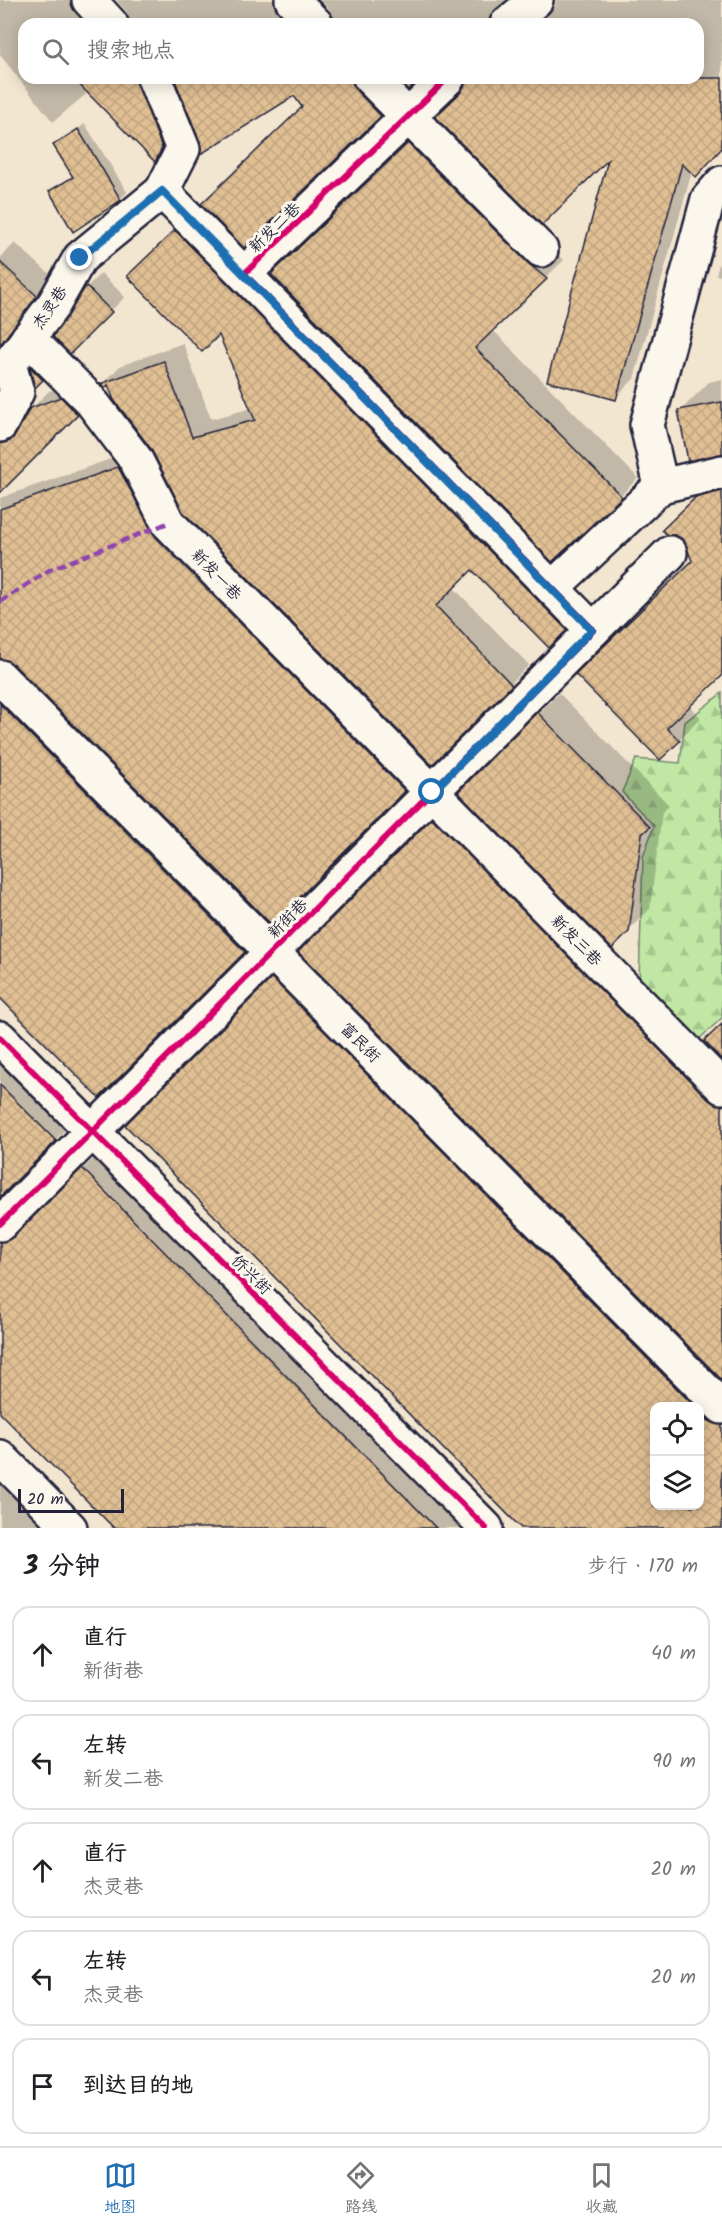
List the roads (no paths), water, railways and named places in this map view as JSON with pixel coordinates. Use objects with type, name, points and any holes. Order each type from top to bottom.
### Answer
[{"type":"street","points":[[89,0],[106,18]]},
{"type":"street","points":[[292,0],[310,18]]},
{"type":"street","points":[[514,18],[536,0]]},
{"type":"street","points":[[156,84],[183,149],[162,191],[244,274]]},
{"type":"street","points":[[376,84],[541,250]]},
{"type":"street","name":"新发二巷","points":[[442,84],[244,274],[592,630]]},
{"type":"street","points":[[661,486],[646,425],[708,199],[722,183]]},
{"type":"street","name":"杰灵巷","points":[[0,425],[17,392],[9,364],[54,304],[80,258],[162,191]]},
{"type":"street","name":"新发一巷","points":[[28,338],[91,401],[136,460],[168,524],[432,792]]},
{"type":"street","points":[[552,588],[661,486],[722,472]]},
{"type":"street","name":"新街巷","points":[[0,1224],[670,553]]},
{"type":"street","name":"富民街","points":[[0,677],[722,1407]]},
{"type":"street","name":"新发三巷","points":[[432,792],[722,1087]]},
{"type":"street","name":"侨兴街","points":[[0,1038],[486,1528]]},
{"type":"street","points":[[0,1457],[70,1528]]}]
